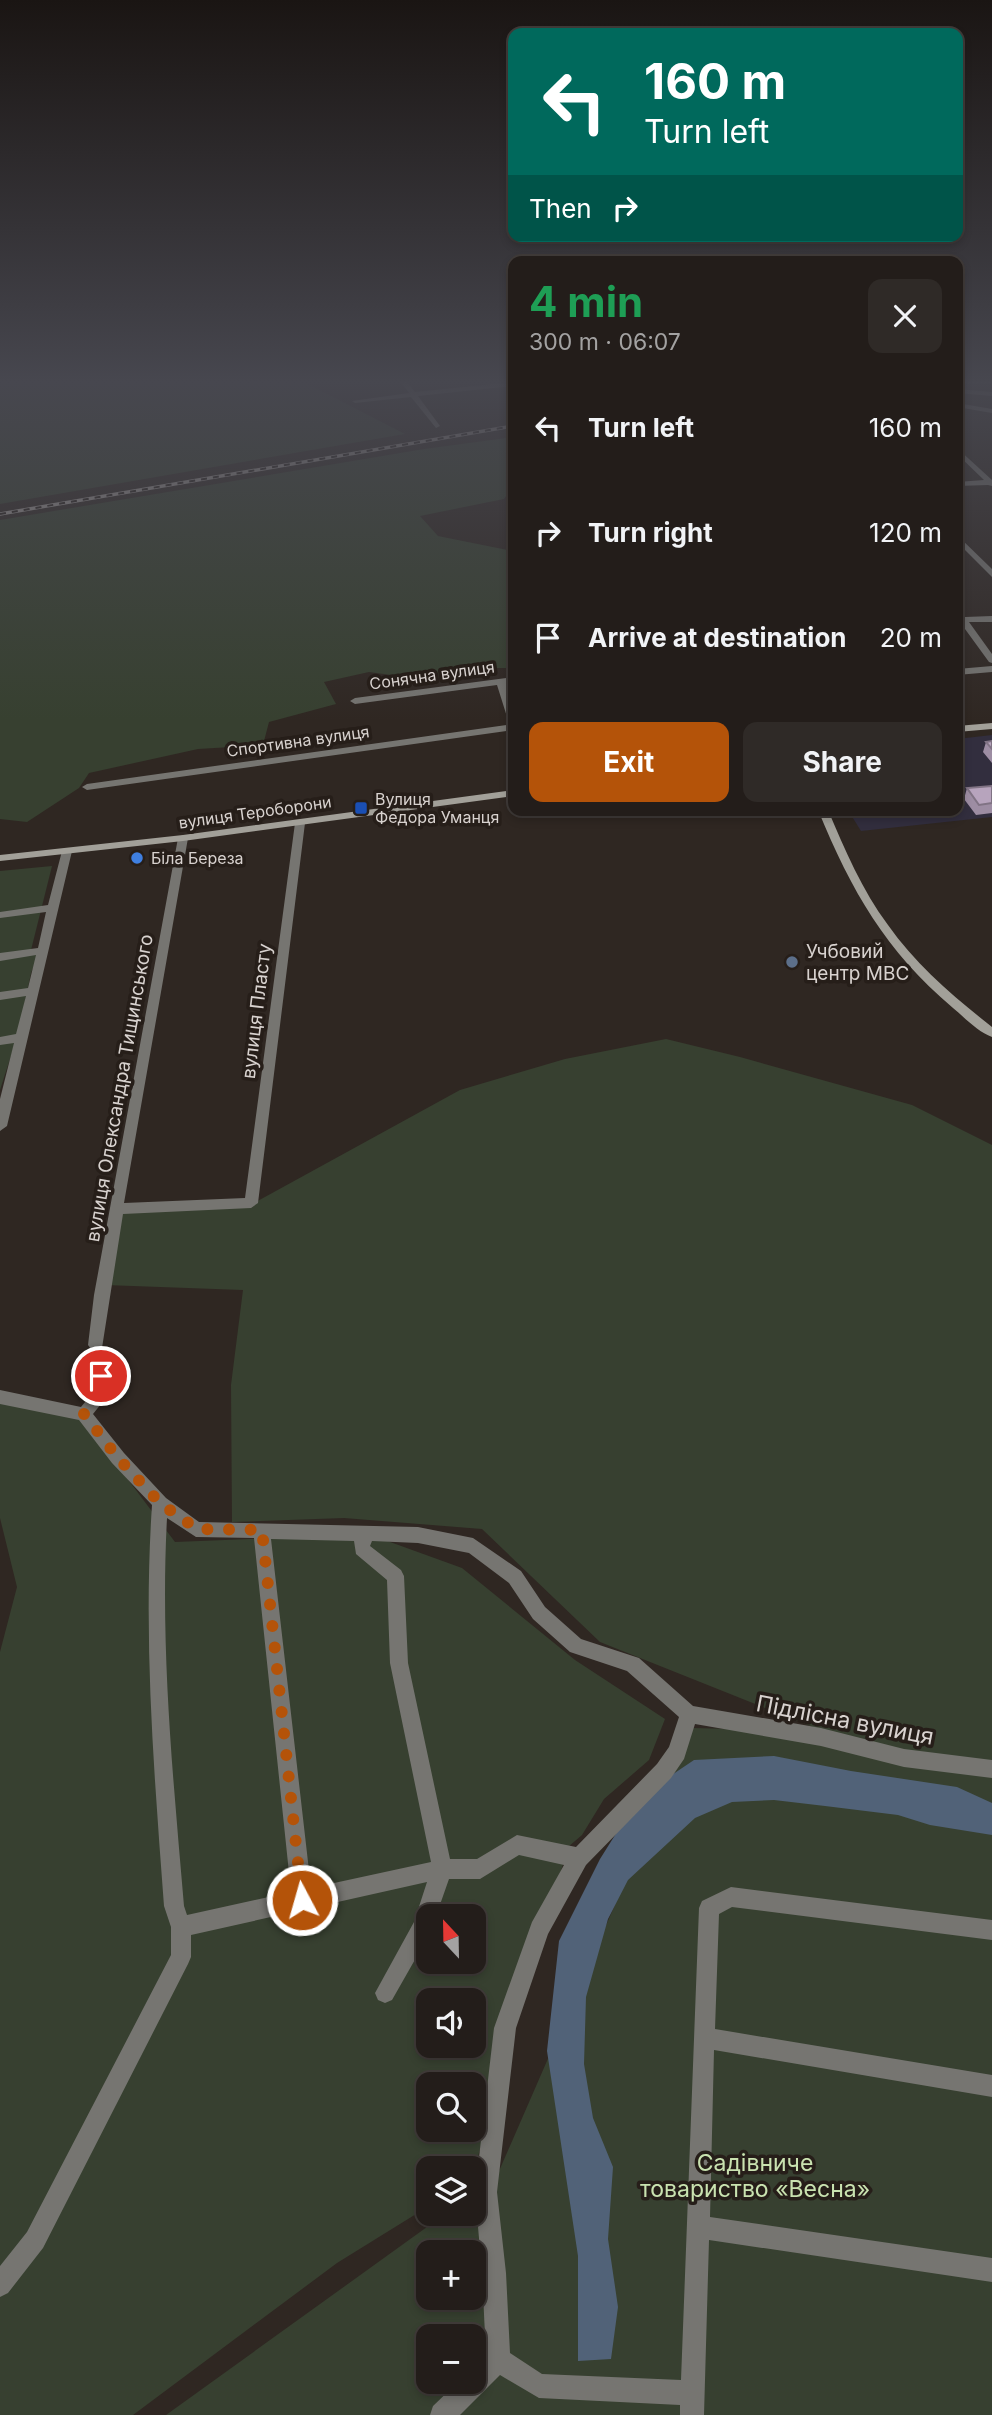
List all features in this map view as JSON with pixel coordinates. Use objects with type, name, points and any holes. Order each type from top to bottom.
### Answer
[{"type":"main road","points":[[963,728],[992,726]]},
{"type":"main road","name":"вулиця Тероборони","points":[[0,858],[183,838],[508,794]]},
{"type":"main road","points":[[826,816],[872,910],[906,957],[951,1001],[992,1033]]},
{"type":"street","points":[[963,543],[992,575]]},
{"type":"street","points":[[980,561],[992,560]]},
{"type":"street","points":[[963,616],[992,619]]},
{"type":"street","points":[[963,619],[992,660]]},
{"type":"street","points":[[963,671],[992,669]]},
{"type":"street","name":"Сонячна вулиця","points":[[355,701],[508,680]]},
{"type":"street","points":[[501,681],[508,704]]},
{"type":"street","name":"Спортивна вулиця","points":[[87,787],[508,728]]},
{"type":"street","name":"вулиця Пласту","points":[[117,1209],[251,1203],[300,823]]},
{"type":"street","name":"вулиця Олександра Тищинського","points":[[84,1414],[97,1399],[117,1209],[183,838]]},
{"type":"street","points":[[0,1126],[5,1089],[22,1037],[40,951],[67,851]]},
{"type":"street","points":[[0,915],[53,908]]},
{"type":"street","points":[[0,957],[40,951]]},
{"type":"street","points":[[0,996],[33,991]]},
{"type":"street","points":[[0,1041],[22,1037]]},
{"type":"street","points":[[0,1397],[84,1414],[118,1458],[160,1503],[197,1529],[418,1535],[473,1546],[515,1577],[539,1613],[576,1646],[633,1664],[689,1714],[677,1752],[664,1771],[579,1858],[539,1930],[505,2028],[486,2192],[494,2273],[498,2360],[442,2415]]},
{"type":"street","points":[[0,2285],[35,2240],[181,1957],[181,1927],[174,1906],[156,1655],[156,1546],[160,1503]]},
{"type":"street","points":[[262,1530],[302,1900]]},
{"type":"street","points":[[368,1534],[362,1542],[362,1549],[395,1576],[399,1664],[442,1869],[422,1927],[385,1993]]},
{"type":"street","name":"Підлісна вулиця","points":[[689,1714],[821,1737],[904,1758],[992,1769]]},
{"type":"street","points":[[181,1927],[442,1869],[480,1869],[517,1845],[579,1858]]},
{"type":"street","points":[[498,2360],[540,2386],[692,2404],[709,1909],[731,1897],[992,1930]]},
{"type":"street","points":[[704,2038],[992,2086]]},
{"type":"street","points":[[698,2227],[992,2270]]},
{"type":"shaded area","points":[[992,735],[992,817],[861,831],[852,816],[963,816],[963,738]]},
{"type":"green space","points":[[0,495],[54,495],[0,504]]},
{"type":"green space","points":[[151,495],[507,495],[504,499],[420,516],[438,536],[508,550],[508,668],[486,668],[428,680],[369,672],[324,682],[336,704],[269,722],[263,745],[198,749],[89,773],[79,788],[27,822],[0,819],[0,520]]},
{"type":"green space","points":[[52,866],[31,950],[38,956],[31,973],[19,1031],[0,1090],[0,871]]},
{"type":"green space","name":"Садівниче товариство «Весна»","points":[[666,1039],[912,1105],[992,1145],[992,2415],[166,2415],[428,2226],[486,2226],[486,2184],[496,2178],[692,1728],[823,1731],[600,1642],[482,1529],[344,1518],[232,1522],[231,1385],[243,1290],[105,1285],[119,1210],[252,1204],[460,1090],[565,1059]]},
{"type":"green space","points":[[0,1403],[81,1417],[175,1542],[368,1534],[462,1568],[575,1660],[665,1719],[649,1760],[604,1799],[582,1835],[568,1847],[486,2129],[486,2072],[416,2072],[416,2142],[482,2142],[478,2156],[416,2156],[416,2214],[337,2263],[133,2415],[0,2415],[0,1652],[17,1587],[0,1518]]},
{"type":"water","points":[[774,1756],[957,1787],[992,1803],[992,1835],[930,1825],[898,1815],[774,1800],[732,1802],[695,1818],[628,1880],[608,1919],[586,1997],[584,2064],[593,2118],[613,2167],[608,2239],[618,2307],[611,2359],[578,2361],[578,2256],[547,2051],[559,1941],[600,1859],[639,1797],[694,1760]]},
{"type":"building","points":[[992,786],[992,803],[979,805],[967,788]]},
{"type":"railway","points":[[0,514],[113,495]]},
{"type":"place","name":"Вулиця Федора Уманця","points":[[361,808]]},
{"type":"place","name":"Біла Береза","points":[[137,858]]},
{"type":"place","name":"Учбовий центр МВС","points":[[792,962]]},
{"type":"route","points":[[101,1376],[97,1399],[84,1414],[118,1458],[160,1503],[197,1529],[262,1530],[302,1900]]}]
